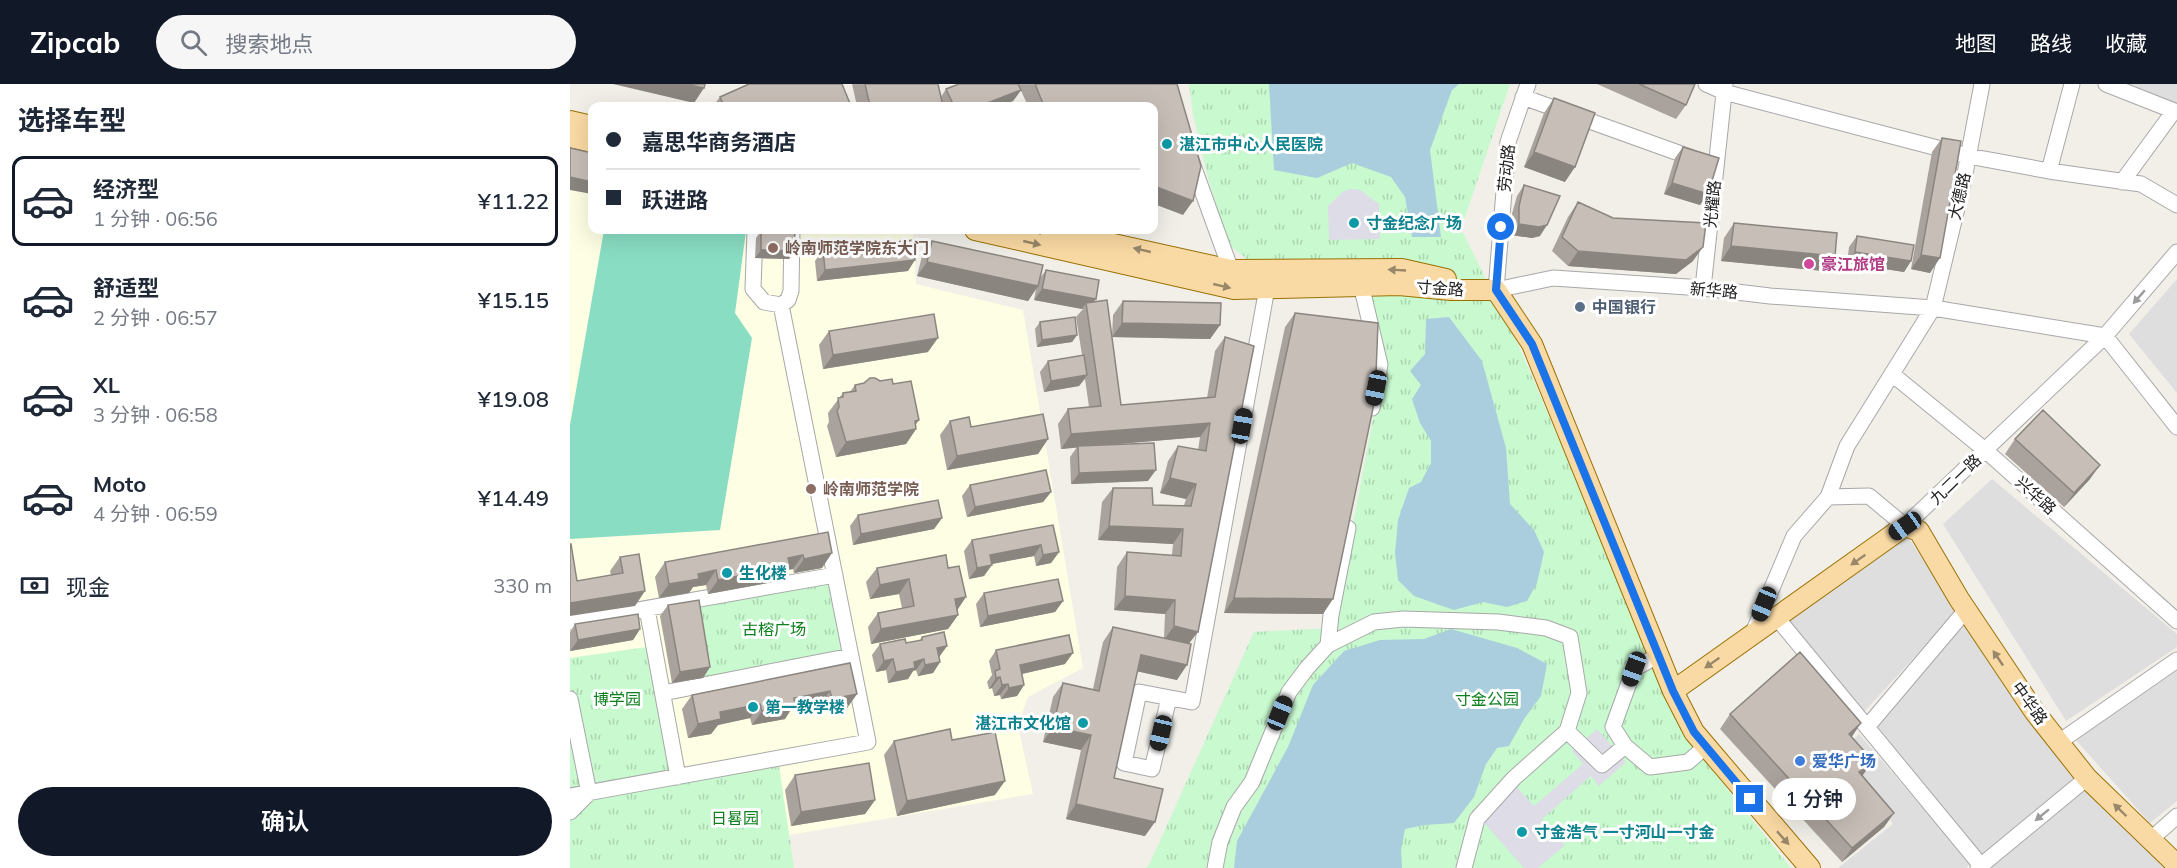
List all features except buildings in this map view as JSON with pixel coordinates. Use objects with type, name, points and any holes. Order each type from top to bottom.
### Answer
[{"type":"main road","points":[[570,121],[588,125]]},
{"type":"main road","points":[[570,137],[588,141]]},
{"type":"main road","name":"寸金路","points":[[993,234],[1234,289],[1267,288],[1360,278]]},
{"type":"main road","name":"寸金路","points":[[1068,234],[1231,270],[1360,278],[1399,285],[1451,290],[1496,290]]},
{"type":"main road","points":[[1496,290],[1532,344],[1673,691],[1694,732],[1810,868]]},
{"type":"main road","name":"中华路","points":[[1905,526],[1919,531],[1966,609],[2034,711],[2087,778],[2177,865]]},
{"type":"main road","name":"九二一路","points":[[1673,691],[1905,526]]},
{"type":"street","points":[[1706,84],[1968,156],[2049,171],[2141,184],[2177,205]]},
{"type":"street","name":"大德路","points":[[1828,497],[1847,446],[1933,308],[1964,179],[1982,84]]},
{"type":"street","points":[[2049,171],[2072,84]]},
{"type":"street","points":[[2106,84],[2176,111],[2122,182]]},
{"type":"street","name":"光耀路","points":[[1703,288],[1725,88]]},
{"type":"street","points":[[1526,90],[1716,167]]},
{"type":"street","name":"劳动路","points":[[1496,290],[1508,142],[1526,90]]},
{"type":"street","points":[[1184,142],[1231,270]]},
{"type":"street","points":[[755,234],[753,289],[764,302],[781,305],[788,300],[791,291],[792,234]]},
{"type":"street","name":"九二一路","points":[[1905,526],[2105,336],[2177,252]]},
{"type":"street","points":[[1360,278],[1380,365],[1369,422]]},
{"type":"street","name":"新华路","points":[[1496,290],[1553,278],[1703,288],[1770,296],[1933,308],[2105,336]]},
{"type":"street","points":[[1169,698],[1152,769],[1124,763],[1139,692],[1192,702],[1267,288]]},
{"type":"street","points":[[570,796],[868,742],[781,305]]},
{"type":"street","points":[[2105,336],[2177,427]]},
{"type":"street","name":"兴华路","points":[[1892,374],[1985,450],[2177,621]]},
{"type":"street","points":[[1752,635],[1794,536],[1828,497],[1869,496],[1905,526]]},
{"type":"street","points":[[1328,645],[1331,615],[1351,513]]},
{"type":"street","points":[[570,622],[834,575]]},
{"type":"street","points":[[648,609],[678,777]]},
{"type":"street","points":[[1867,727],[1966,609]]},
{"type":"street","points":[[1777,618],[1980,867],[2087,778]]},
{"type":"street","points":[[1215,868],[1220,842],[1234,807],[1252,782],[1289,692],[1328,645],[1374,622],[1403,619],[1498,622],[1546,628],[1570,637],[1579,693],[1568,731],[1514,778],[1478,819],[1464,868]]},
{"type":"street","points":[[663,693],[851,656]]},
{"type":"street","points":[[1659,656],[1634,669],[1613,727],[1625,746],[1650,767],[1688,762],[1706,746]]},
{"type":"street","points":[[2059,742],[2177,660]]},
{"type":"street","points":[[570,699],[589,793]]},
{"type":"street","points":[[1568,731],[1602,765],[1625,746]]},
{"type":"street","points":[[570,812],[589,793]]},
{"type":"street","points":[[2151,840],[2177,816]]},
{"type":"shaded area","points":[[2128,84],[2177,84],[2177,103]]},
{"type":"shaded area","name":"岭南师范学院","points":[[570,156],[588,160],[588,234],[913,234],[916,284],[1023,310],[1083,668],[1028,697],[1018,726],[1033,794],[789,835],[794,868],[570,868]]},
{"type":"shaded area","name":"寸金纪念广场","points":[[1360,190],[1379,204],[1380,239],[1329,240],[1328,206],[1344,191]]},
{"type":"shaded area","points":[[2177,279],[2177,393],[2129,334]]},
{"type":"shaded area","points":[[1992,479],[2177,634],[2177,647],[2066,721],[1943,524]]},
{"type":"shaded area","points":[[1908,537],[1957,611],[1861,715],[1786,619]]},
{"type":"shaded area","points":[[1965,617],[2077,777],[1981,855],[1877,726]]},
{"type":"shaded area","points":[[2177,666],[2177,801],[2150,823],[2074,738]]},
{"type":"shaded area","points":[[1597,729],[1626,762],[1599,786],[1591,776],[1542,819],[1565,845],[1538,868],[1524,868],[1479,817],[1515,785],[1534,806],[1583,764],[1572,751]]},
{"type":"shaded area","points":[[1859,734],[1971,864],[1966,868],[1838,868],[1893,824],[1845,748]]},
{"type":"shaded area","points":[[2087,787],[2177,868],[1991,868],[1989,866]]},
{"type":"green space","name":"寸金公园","points":[[1189,84],[1510,84],[1461,229],[1515,337],[1687,739],[1791,868],[1145,868],[1149,865],[1254,632],[1333,628],[1383,367],[1352,262],[1254,265],[1228,244],[1208,178],[1193,114]]},
{"type":"green space","points":[[603,234],[746,234],[735,313],[752,338],[720,530],[570,539],[570,425]]},
{"type":"green space","name":"古榕广场","points":[[835,575],[851,656],[705,685],[690,602]]},
{"type":"green space","points":[[654,646],[678,777],[778,759],[794,868],[570,868],[570,658]]},
{"type":"water","points":[[1269,84],[1459,84],[1452,90],[1430,150],[1441,237],[1412,237],[1405,197],[1391,177],[1352,163],[1317,178],[1274,170]]},
{"type":"water","points":[[1449,317],[1482,361],[1506,448],[1510,504],[1534,530],[1544,552],[1537,583],[1527,601],[1507,607],[1483,602],[1454,610],[1414,596],[1398,580],[1395,553],[1398,520],[1409,488],[1421,482],[1431,463],[1431,441],[1420,423],[1412,399],[1421,385],[1410,371],[1425,354],[1426,319]]},
{"type":"water","points":[[1451,629],[1517,648],[1547,664],[1541,696],[1524,719],[1509,746],[1497,748],[1486,764],[1474,797],[1454,823],[1405,829],[1401,850],[1402,868],[1234,868],[1237,841],[1288,747],[1313,685],[1344,651],[1380,640],[1424,639]]},
{"type":"place","name":"湛江市中心人民医院","points":[[1167,144]]},
{"type":"place","name":"寸金纪念广场","points":[[1354,223]]},
{"type":"place","name":"岭南师范学院东大门","points":[[773,248]]},
{"type":"place","name":"豪江旅馆","points":[[1809,264]]},
{"type":"place","name":"中国银行","points":[[1580,307]]},
{"type":"place","name":"岭南师范学院","points":[[811,489]]},
{"type":"place","name":"生化楼","points":[[727,573]]},
{"type":"place","name":"第一教学楼","points":[[753,707]]},
{"type":"place","name":"湛江市文化馆","points":[[1083,723]]},
{"type":"place","name":"爱华广场","points":[[1800,761]]},
{"type":"place","name":"寸金浩气 一寸河山一寸金","points":[[1522,832]]},
{"type":"route","points":[[1501,227],[1496,290],[1532,344],[1673,691],[1694,732],[1750,799]]},
{"type":"park label","name":"博学园","points":[[617,699]]},
{"type":"park label","name":"日晷园","points":[[735,818]]}]
